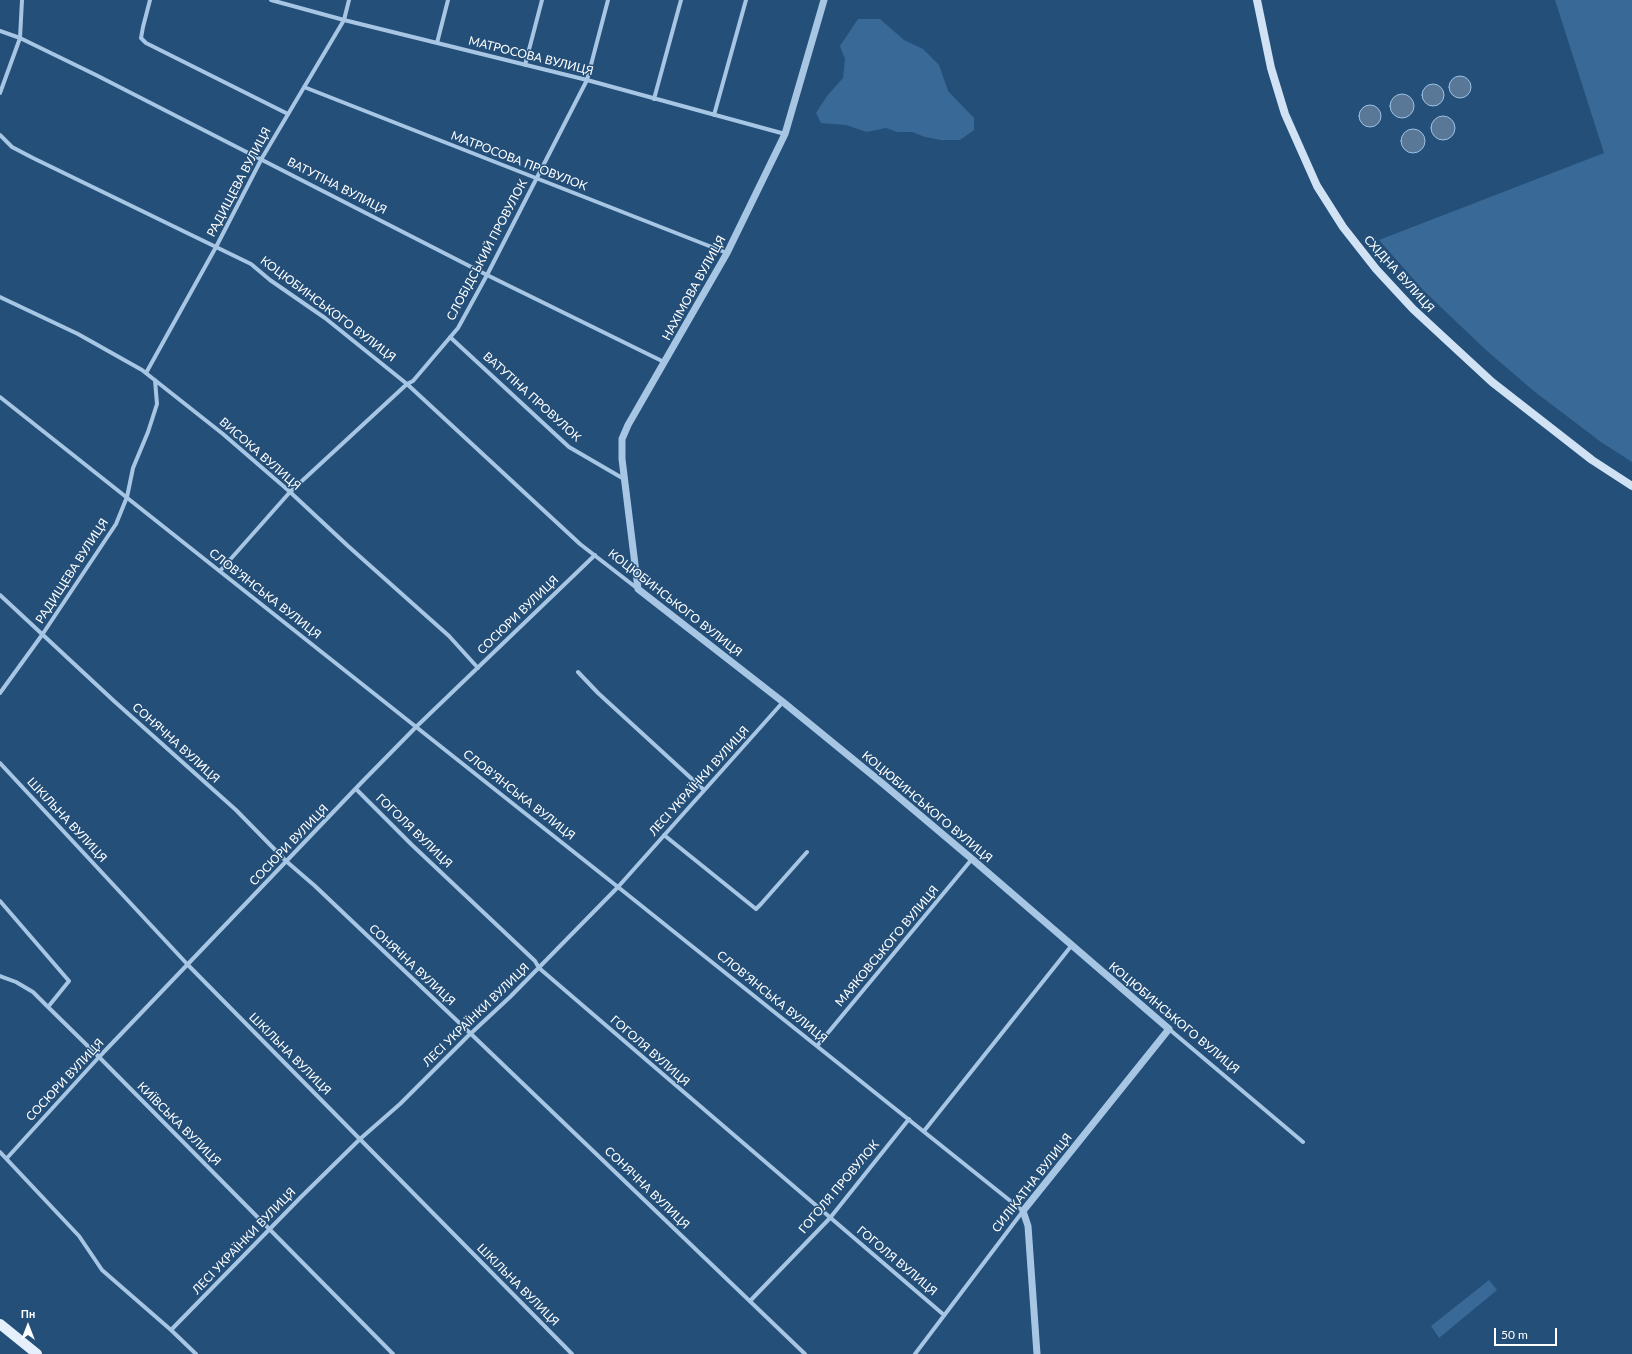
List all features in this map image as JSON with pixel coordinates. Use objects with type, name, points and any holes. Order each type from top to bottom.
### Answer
[{"type":"main road","name":"СХІДНА ВУЛИЦЯ","points":[[1257,0],[1271,68],[1285,114],[1317,186],[1343,227],[1376,269],[1413,309],[1492,382],[1592,460],[1632,486]]},
{"type":"main road","points":[[0,1324],[37,1354]]},
{"type":"street","points":[[0,93],[20,38],[22,0]]},
{"type":"street","points":[[150,0],[141,38],[146,43],[288,114]]},
{"type":"street","name":"МАТРОСОВА ВУЛИЦЯ","points":[[271,0],[344,20],[586,80],[785,134]]},
{"type":"street","name":"РАДИЩЕВА ВУЛИЦЯ","points":[[146,373],[216,247],[262,158],[344,20],[349,0]]},
{"type":"street","points":[[437,43],[448,0]]},
{"type":"street","points":[[525,65],[542,0]]},
{"type":"street","name":"СЛОБІДСЬКИЙ ПРОВУЛОК","points":[[220,571],[290,492],[407,384],[413,381],[458,328],[487,275],[586,80],[608,0]]},
{"type":"street","points":[[654,99],[681,0]]},
{"type":"street","points":[[714,115],[746,0]]},
{"type":"street","name":"НАХІМОВА ВУЛИЦЯ","points":[[638,589],[625,479],[622,439],[628,425],[727,254],[785,134],[824,0]]},
{"type":"street","name":"ВАТУТІНА ВУЛИЦЯ","points":[[0,31],[20,38],[262,158],[487,275],[664,362]]},
{"type":"street","name":"МАТРОСОВА ПРОВУЛОК","points":[[304,87],[727,254]]},
{"type":"street","name":"КОЦЮБИНСЬКОГО ВУЛИЦЯ","points":[[0,135],[12,147],[32,158],[250,264],[270,280],[326,318],[407,384],[580,544],[783,702],[972,859],[1303,1142]]},
{"type":"street","name":"ВИСОКА ВУЛИЦЯ","points":[[0,297],[78,334],[146,373],[223,434],[290,492],[449,636],[478,668]]},
{"type":"street","name":"ВАТУТІНА ПРОВУЛОК","points":[[450,337],[569,447],[625,479]]},
{"type":"street","name":"РАДИЩЕВА ВУЛИЦЯ","points":[[0,693],[42,635],[116,524],[127,497],[133,468],[148,432],[157,404],[155,380]]},
{"type":"street","name":"СЛОВ’ЯНСЬКА ВУЛИЦЯ","points":[[0,397],[1024,1211]]},
{"type":"street","name":"СОСЮРИ ВУЛИЦЯ","points":[[7,1158],[99,1057],[416,727],[595,555]]},
{"type":"street","name":"СОНЯЧНА ВУЛИЦЯ","points":[[0,595],[42,635],[236,810],[286,862],[315,886],[805,1354]]},
{"type":"street","points":[[578,672],[598,693],[704,790]]},
{"type":"street","name":"ЛЕСІ УКРАЇНКИ ВУЛИЦЯ","points":[[171,1330],[360,1139],[400,1104],[470,1033],[510,997],[618,887],[783,702]]},
{"type":"street","name":"ШКІЛЬНА ВУЛИЦЯ","points":[[0,763],[188,965],[572,1354]]},
{"type":"street","name":"ГОГОЛЯ ВУЛИЦЯ","points":[[356,789],[412,845],[535,961],[538,968],[944,1315]]},
{"type":"street","points":[[664,835],[756,909],[807,852]]},
{"type":"street","name":"МАЯКОВСЬКОГО ВУЛИЦЯ","points":[[817,1046],[972,859]]},
{"type":"street","points":[[0,902],[69,981],[48,1007]]},
{"type":"street","points":[[924,1131],[1072,945]]},
{"type":"street","name":"КИЇВСЬКА ВУЛИЦЯ","points":[[0,976],[16,982],[32,992],[48,1007],[393,1354]]},
{"type":"street","name":"СИЛІКАТНА ВУЛИЦЯ","points":[[915,1354],[1024,1211],[1169,1029]]},
{"type":"street","name":"ГОГОЛЯ ПРОВУЛОК","points":[[750,1301],[830,1218],[908,1119]]},
{"type":"street","points":[[0,1152],[79,1236],[102,1270],[171,1330],[196,1354]]},
{"type":"street","points":[[1024,1211],[1028,1233],[1037,1354]]},
{"type":"shaded area","points":[[1555,0],[1632,0],[1632,462],[1601,442],[1535,392],[1487,351],[1424,291],[1379,240],[1604,153]]},
{"type":"shaded area","points":[[858,19],[880,19],[904,40],[923,49],[939,65],[948,91],[974,118],[974,130],[960,140],[941,140],[925,137],[912,132],[897,132],[886,128],[867,132],[846,125],[821,123],[816,113],[827,96],[843,78],[845,59],[840,46]]},
{"type":"shaded area","points":[[1460,76],[1468,79],[1471,87],[1468,95],[1460,98],[1452,95],[1449,87],[1452,79]]},
{"type":"shaded area","points":[[1433,84],[1441,87],[1444,95],[1441,103],[1433,106],[1425,103],[1422,95],[1425,87]]},
{"type":"shaded area","points":[[1402,94],[1410,98],[1414,106],[1410,114],[1402,118],[1394,114],[1390,106],[1394,98]]},
{"type":"shaded area","points":[[1370,105],[1378,108],[1381,116],[1378,124],[1370,127],[1362,124],[1359,116],[1362,108]]},
{"type":"shaded area","points":[[1443,116],[1451,120],[1455,128],[1451,136],[1443,140],[1435,136],[1431,128],[1435,120]]},
{"type":"shaded area","points":[[1413,129],[1421,133],[1425,141],[1421,149],[1413,153],[1405,149],[1401,141],[1405,133]]},
{"type":"shaded area","points":[[1489,1280],[1497,1290],[1439,1338],[1431,1326]]}]
